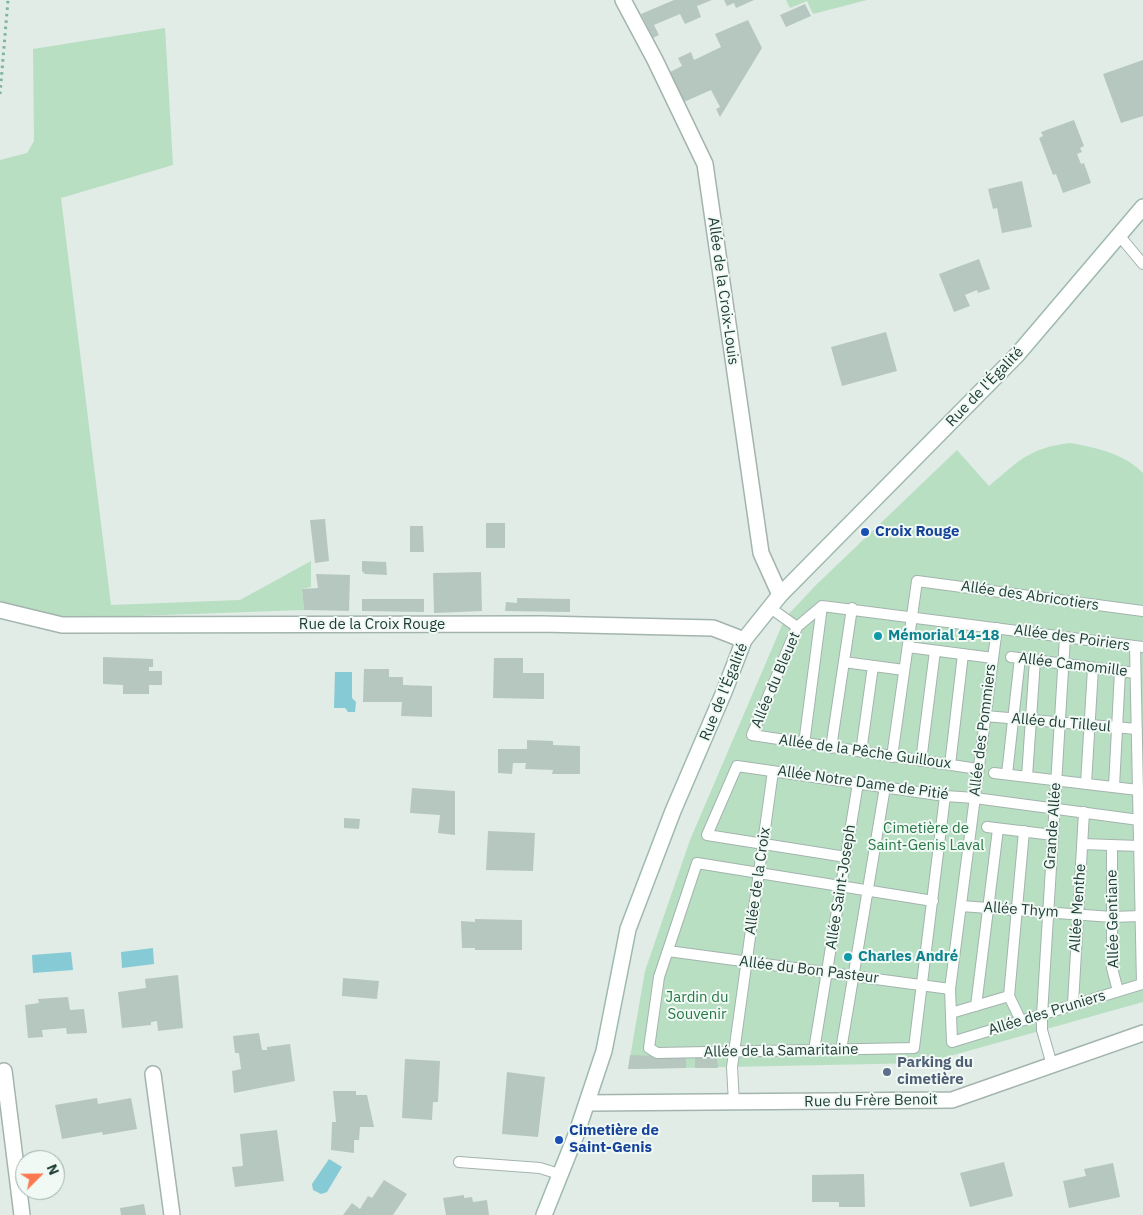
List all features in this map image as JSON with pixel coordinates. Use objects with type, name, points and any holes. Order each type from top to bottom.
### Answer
[{"type":"street","name":"Allée de la Croix-Louis","points":[[623,0],[655,60],[705,164],[761,553],[780,595]]},
{"type":"street","name":"Rue de l'Égalité","points":[[544,1215],[587,1103],[604,1051],[628,929],[673,811],[744,640],[780,595],[1017,355],[1118,234],[1143,207]]},
{"type":"street","name":"Rue de la Croix Rouge","points":[[0,610],[62,625],[542,624],[704,627],[713,628],[744,640]]},
{"type":"street","name":"Rue du Frère Benoit","points":[[587,1103],[952,1100],[1143,1033]]},
{"type":"street","points":[[4,1071],[22,1215]]},
{"type":"street","points":[[153,1074],[172,1215]]},
{"type":"lane","points":[[1118,234],[1143,264]]},
{"type":"lane","name":"Allée des Abricotiers","points":[[912,616],[917,581],[1143,611]]},
{"type":"lane","points":[[804,744],[822,606]]},
{"type":"lane","name":"Allée des Poiriers","points":[[822,606],[852,608],[1139,646]]},
{"type":"lane","name":"Allée du Bleuet","points":[[752,735],[797,628],[822,606]]},
{"type":"lane","points":[[769,607],[797,628]]},
{"type":"lane","points":[[832,748],[852,608]]},
{"type":"lane","points":[[892,757],[912,616]]},
{"type":"lane","name":"Allée des Pommiers","points":[[952,1042],[950,989],[997,628]]},
{"type":"lane","name":"Grande Allée","points":[[1052,1065],[1042,1030],[1042,1014],[1065,637]]},
{"type":"lane","points":[[1139,646],[1136,672],[1142,984]]},
{"type":"lane","points":[[908,647],[993,658]]},
{"type":"lane","points":[[921,761],[935,650]]},
{"type":"lane","points":[[950,765],[963,654]]},
{"type":"lane","name":"Allée Camomille","points":[[1012,719],[1015,658],[1136,672]]},
{"type":"lane","points":[[1027,777],[1035,660]]},
{"type":"lane","points":[[844,662],[904,670]]},
{"type":"lane","points":[[861,752],[873,666]]},
{"type":"lane","points":[[1086,784],[1094,668]]},
{"type":"lane","points":[[1114,787],[1120,671]]},
{"type":"lane","name":"Allée du Tilleul","points":[[985,716],[1137,730]]},
{"type":"lane","points":[[1007,774],[1012,719]]},
{"type":"lane","name":"Allée de la Pêche Guilloux","points":[[752,735],[978,769]]},
{"type":"lane","name":"Allée Notre Dame de Pitié","points":[[763,844],[707,835],[737,766],[945,796],[975,798],[1139,820]]},
{"type":"lane","name":"Allée de la Croix","points":[[734,1102],[732,1068],[773,771]]},
{"type":"lane","points":[[994,773],[1138,790]]},
{"type":"lane","name":"Allée Saint-Joseph","points":[[814,1050],[858,783]]},
{"type":"lane","points":[[841,1050],[885,787]]},
{"type":"lane","points":[[922,985],[945,796]]},
{"type":"lane","name":"Allée Menthe","points":[[1074,1004],[1077,914],[1084,812]]},
{"type":"lane","points":[[986,827],[1053,834]]},
{"type":"lane","points":[[976,1006],[998,828]]},
{"type":"lane","points":[[1021,1021],[1009,996],[1024,832]]},
{"type":"lane","points":[[763,844],[846,857]]},
{"type":"lane","points":[[1082,844],[1139,846]]},
{"type":"lane","name":"Allée Gentiane","points":[[1112,846],[1112,968],[1118,991]]},
{"type":"lane","points":[[668,951],[697,863],[932,901]]},
{"type":"lane","name":"Allée Thym","points":[[960,906],[1112,917],[1140,916]]},
{"type":"lane","name":"Allée du Bon Pasteur","points":[[668,951],[950,989]]},
{"type":"lane","name":"Allée de la Samaritaine","points":[[668,951],[659,977],[649,1048],[657,1053],[914,1048],[922,985]]},
{"type":"lane","name":"Allée des Pruniers","points":[[952,1042],[1142,984]]},
{"type":"lane","points":[[951,1013],[1009,996]]},
{"type":"lane","points":[[459,1162],[540,1168],[560,1174]]},
{"type":"path","points":[[0,94],[8,0]]},
{"type":"green space","points":[[786,0],[867,0],[813,14],[807,1],[790,8]]},
{"type":"green space","points":[[165,28],[173,165],[61,198],[111,605],[240,600],[311,561],[311,587],[302,589],[304,610],[80,618],[64,617],[0,602],[0,160],[27,153],[34,141],[33,49]]},
{"type":"green space","name":"Cimetière de Saint-Genis Laval","points":[[1070,443],[1099,449],[1119,456],[1136,466],[1143,473],[1143,1002],[925,1063],[628,1069],[645,971],[690,840],[785,618],[816,585],[957,450],[989,486],[1017,462],[1035,452],[1044,448]]},
{"type":"water","points":[[335,672],[352,672],[352,698],[356,702],[355,712],[348,712],[345,708],[334,708]]},
{"type":"water","points":[[153,948],[154,964],[122,968],[121,952]]},
{"type":"water","points":[[71,952],[73,970],[33,973],[32,955]]},
{"type":"water","points":[[329,1159],[342,1167],[327,1192],[321,1194],[313,1190],[312,1184]]},
{"type":"building","points":[[674,0],[712,0],[697,6],[701,17],[685,24],[680,14],[654,25],[659,35],[653,38],[641,14]]},
{"type":"building","points":[[724,0],[754,0],[736,8],[734,3],[727,6]]},
{"type":"building","points":[[805,4],[811,16],[786,27],[780,15]]},
{"type":"building","points":[[748,20],[762,48],[720,117],[716,109],[720,107],[711,90],[684,102],[670,72],[682,66],[678,58],[691,52],[694,60],[721,47],[715,34]]},
{"type":"building","points":[[1143,60],[1143,116],[1121,123],[1103,74]]},
{"type":"building","points":[[1074,120],[1084,146],[1080,148],[1082,152],[1077,154],[1081,164],[1084,163],[1091,183],[1063,193],[1056,174],[1053,175],[1039,138],[1043,136],[1041,132]]},
{"type":"building","points":[[1022,181],[1032,227],[1002,233],[997,208],[993,209],[988,189]]},
{"type":"building","points":[[979,259],[990,289],[978,293],[977,290],[965,295],[970,306],[954,312],[939,274]]},
{"type":"building","points":[[886,332],[897,371],[842,386],[831,347]]},
{"type":"building","points":[[325,519],[329,561],[315,563],[310,520]]},
{"type":"building","points":[[486,523],[505,523],[505,548],[486,548]]},
{"type":"building","points":[[410,526],[423,526],[424,552],[410,552]]},
{"type":"building","points":[[362,561],[386,562],[387,575],[365,574],[362,571]]},
{"type":"building","points":[[481,572],[482,611],[434,613],[433,573]]},
{"type":"building","points":[[316,574],[350,575],[349,611],[304,610],[302,589],[318,588]]},
{"type":"building","points":[[517,598],[570,599],[570,612],[505,611],[506,602],[517,603]]},
{"type":"building","points":[[362,599],[424,599],[424,612],[362,611]]},
{"type":"building","points":[[103,657],[153,659],[153,667],[149,667],[149,671],[162,671],[162,685],[149,685],[149,694],[123,694],[123,685],[103,684]]},
{"type":"building","points":[[494,658],[523,658],[523,673],[544,673],[544,699],[493,698]]},
{"type":"building","points":[[364,669],[389,669],[389,677],[403,677],[403,685],[432,686],[432,717],[401,716],[402,702],[363,702]]},
{"type":"building","points":[[527,740],[553,741],[553,745],[580,746],[580,774],[552,774],[553,770],[525,769],[526,763],[513,763],[512,774],[498,773],[498,749],[527,749]]},
{"type":"building","points":[[412,788],[455,791],[455,835],[438,833],[440,815],[410,813]]},
{"type":"building","points":[[344,818],[360,819],[359,829],[344,828]]},
{"type":"building","points":[[488,831],[535,833],[533,871],[486,870]]},
{"type":"building","points":[[475,919],[522,920],[522,950],[475,950],[475,948],[462,948],[461,921],[475,922]]},
{"type":"building","points":[[178,975],[183,1028],[158,1031],[157,1021],[151,1022],[151,1025],[122,1028],[118,992],[146,988],[145,979]]},
{"type":"building","points":[[343,978],[379,981],[377,999],[342,996]]},
{"type":"building","points":[[68,997],[70,1010],[84,1009],[87,1033],[67,1034],[66,1028],[42,1030],[43,1037],[28,1038],[25,1005],[39,1003],[38,999]]},
{"type":"building","points":[[259,1033],[262,1050],[267,1050],[267,1047],[290,1044],[295,1081],[234,1093],[232,1071],[241,1069],[239,1053],[235,1053],[233,1036]]},
{"type":"building","points":[[630,1055],[686,1057],[686,1068],[628,1069]]},
{"type":"building","points":[[695,1057],[717,1057],[718,1068],[695,1068]]},
{"type":"building","points":[[405,1059],[440,1061],[438,1102],[433,1102],[432,1120],[402,1118]]},
{"type":"building","points":[[507,1072],[545,1077],[538,1137],[502,1134]]},
{"type":"building","points":[[333,1091],[356,1091],[356,1095],[367,1095],[374,1127],[360,1127],[359,1140],[354,1140],[354,1153],[331,1150],[332,1122],[336,1122]]},
{"type":"building","points":[[97,1098],[98,1104],[131,1098],[137,1129],[103,1135],[102,1132],[62,1139],[55,1105]]},
{"type":"building","points":[[277,1130],[284,1181],[235,1187],[232,1167],[243,1166],[240,1134]]},
{"type":"building","points":[[1004,1162],[1013,1196],[970,1207],[960,1173]]},
{"type":"building","points":[[1113,1163],[1120,1197],[1069,1208],[1063,1181],[1086,1176],[1084,1169]]},
{"type":"building","points":[[864,1174],[865,1207],[839,1207],[839,1202],[812,1202],[812,1175]]},
{"type":"building","points":[[384,1180],[407,1194],[393,1215],[343,1215],[352,1203],[360,1209],[368,1196],[372,1198]]},
{"type":"building","points":[[464,1195],[464,1198],[472,1197],[473,1202],[487,1200],[489,1215],[446,1215],[443,1198]]},
{"type":"building","points":[[144,1204],[146,1215],[121,1215],[120,1208]]},
{"type":"place","name":"Croix Rouge","points":[[865,532]]},
{"type":"place","name":"Mémorial 14-18","points":[[878,636]]},
{"type":"place","name":"Charles André","points":[[848,957]]},
{"type":"place","name":"Parking du cimetière","points":[[887,1072]]},
{"type":"place","name":"Cimetière de Saint-Genis","points":[[559,1140]]},
{"type":"park label","name":"Jardin du Souvenir","points":[[697,1006]]}]
